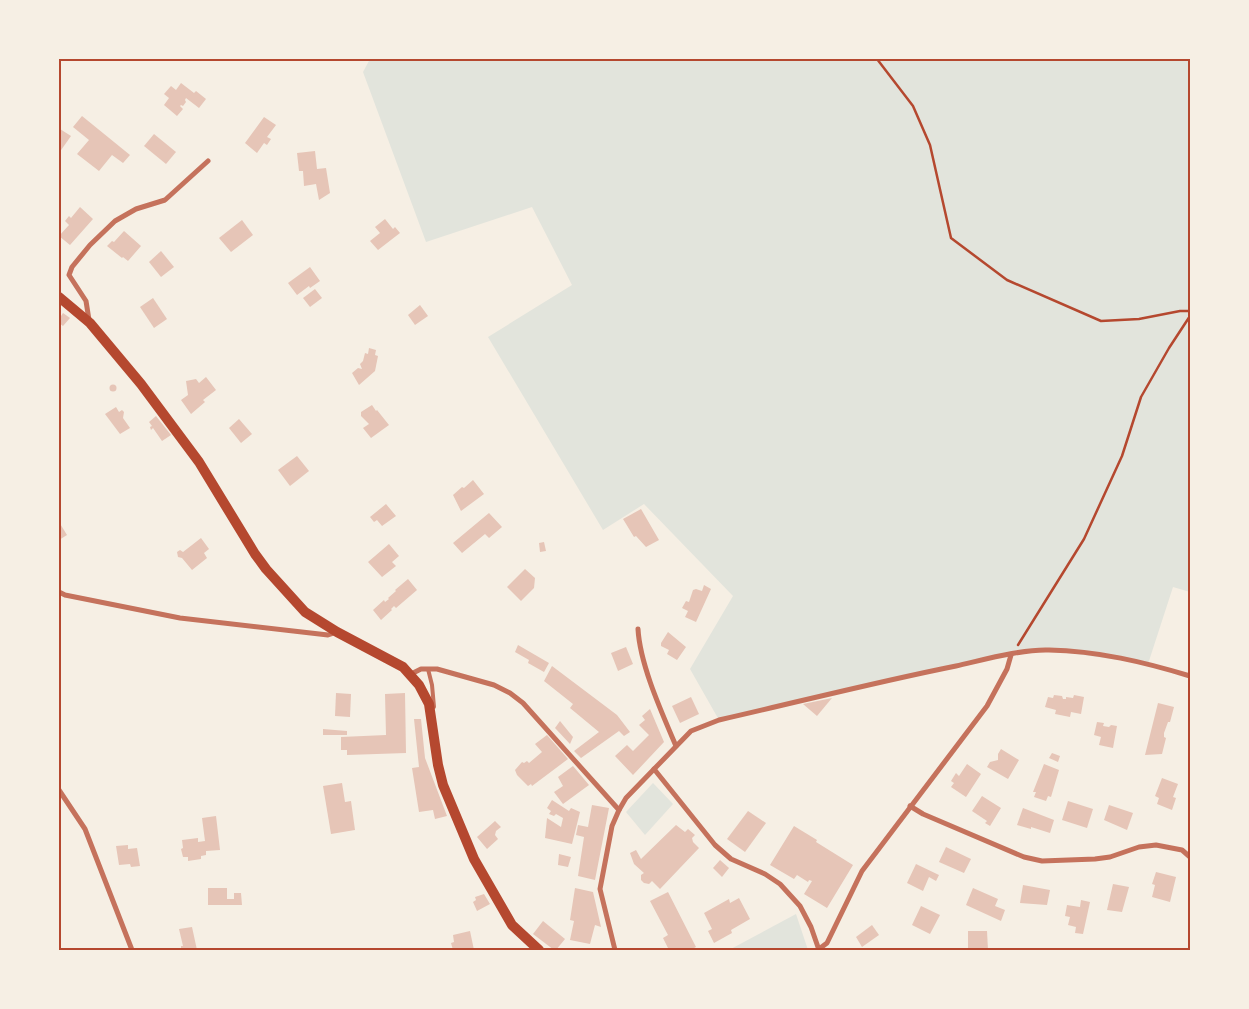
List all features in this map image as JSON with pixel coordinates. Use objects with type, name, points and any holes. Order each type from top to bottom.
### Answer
[{"type":"main road","points":[[59,297],[90,323],[124,362],[194,454],[266,569],[305,612],[337,632],[403,667],[411,674],[429,704],[443,785],[474,859],[512,925],[539,950]]},
{"type":"street","points":[[90,323],[86,301],[69,275],[72,267],[90,245],[115,221],[136,209],[165,200],[208,161]]},
{"type":"street","points":[[59,592],[65,595],[180,618],[328,635],[337,632]]},
{"type":"street","points":[[638,630],[639,643],[657,700],[676,746]]},
{"type":"street","points":[[615,950],[600,889],[612,826],[626,798],[691,732],[719,720],[941,669],[1047,650],[1098,654],[1140,662],[1190,676]]},
{"type":"street","points":[[654,769],[714,845],[731,859],[765,874],[780,884],[800,906],[811,927],[819,950],[827,943],[862,871],[987,706],[1007,669],[1011,655]]},
{"type":"street","points":[[411,674],[421,669],[437,669],[494,685],[510,693],[523,703],[619,810]]},
{"type":"street","points":[[59,790],[85,829],[132,950]]},
{"type":"street","points":[[910,806],[923,814],[1024,857],[1042,861],[1110,857],[1139,847],[1156,845],[1182,850],[1190,858]]},
{"type":"lane","points":[[428,669],[434,702],[432,722]]},
{"type":"path","points":[[877,59],[913,106],[930,145],[951,238],[1007,280],[1101,321],[1139,320],[1190,310]]},
{"type":"path","points":[[1011,655],[1084,538],[1122,456],[1141,397],[1190,316]]},
{"type":"shaded area","points":[[370,59],[1190,59],[1190,592],[1173,587],[1148,664],[1047,650],[1011,655],[719,720],[690,669],[733,596],[644,504],[603,530],[488,337],[572,285],[532,207],[426,242],[363,72]]},
{"type":"shaded area","points":[[653,783],[673,804],[645,835],[626,812]]},
{"type":"shaded area","points":[[796,914],[808,950],[729,950]]},
{"type":"building","points":[[181,83],[206,99],[199,108],[186,98],[183,106],[180,106],[183,109],[177,116],[164,105],[169,98],[164,94],[171,86],[176,90]]},
{"type":"building","points":[[82,116],[130,155],[123,163],[112,155],[99,171],[77,154],[89,140],[73,127]]},
{"type":"building","points":[[264,117],[276,125],[267,137],[271,139],[267,145],[264,143],[257,153],[245,143]]},
{"type":"building","points":[[60,129],[71,136],[59,153],[59,131]]},
{"type":"building","points":[[154,134],[176,152],[166,164],[144,146]]},
{"type":"building","points":[[315,151],[317,169],[326,168],[330,193],[319,200],[316,184],[304,186],[303,171],[299,171],[297,153]]},
{"type":"building","points":[[80,207],[93,219],[70,245],[59,236],[69,225],[65,221],[69,216],[71,218]]},
{"type":"building","points":[[385,219],[393,229],[395,227],[400,233],[378,250],[370,241],[380,233],[375,227]]},
{"type":"building","points":[[242,220],[253,235],[231,252],[219,238]]},
{"type":"building","points":[[124,231],[141,246],[128,261],[107,246],[112,241],[114,242]]},
{"type":"building","points":[[161,251],[174,267],[161,277],[149,262]]},
{"type":"building","points":[[310,267],[320,281],[297,295],[288,283]]},
{"type":"building","points":[[315,289],[322,298],[310,307],[303,298]]},
{"type":"building","points":[[153,298],[167,319],[154,328],[140,307]]},
{"type":"building","points":[[420,305],[428,316],[415,325],[408,315]]},
{"type":"building","points":[[63,313],[70,318],[63,326],[59,323],[59,319]]},
{"type":"building","points":[[369,348],[376,350],[375,355],[378,356],[375,371],[359,385],[352,373],[358,368],[362,369],[360,364],[365,353],[368,354]]},
{"type":"building","points":[[206,377],[216,390],[203,400],[205,402],[191,414],[181,400],[188,395],[186,381],[196,379],[199,383]]},
{"type":"building","points":[[113,384],[117,388],[113,392],[109,388]]},
{"type":"building","points":[[372,405],[389,425],[371,438],[363,428],[369,424],[361,416],[361,412]]},
{"type":"building","points":[[116,407],[119,412],[122,410],[124,412],[123,418],[130,428],[120,434],[105,414]]},
{"type":"building","points":[[156,416],[171,435],[162,441],[153,428],[151,430],[150,427],[152,426],[149,422]]},
{"type":"building","points":[[239,419],[252,434],[241,443],[229,428]]},
{"type":"building","points":[[297,456],[309,471],[290,486],[278,470]]},
{"type":"building","points":[[473,480],[484,494],[461,511],[453,495]]},
{"type":"building","points":[[386,504],[396,516],[382,526],[377,520],[374,522],[370,517]]},
{"type":"building","points":[[641,509],[659,540],[646,547],[636,536],[634,537],[623,519]]},
{"type":"building","points":[[489,513],[502,527],[489,538],[485,534],[462,553],[453,543]]},
{"type":"building","points":[[59,522],[67,535],[59,540]]},
{"type":"building","points":[[201,538],[209,549],[204,553],[207,558],[192,570],[182,558],[178,557],[177,552],[180,550],[183,552]]},
{"type":"building","points":[[544,542],[546,551],[540,552],[539,543]]},
{"type":"building","points":[[389,544],[399,556],[392,562],[396,566],[382,577],[368,562]]},
{"type":"building","points":[[525,569],[535,578],[534,588],[521,601],[507,587]]},
{"type":"building","points":[[408,579],[417,590],[396,608],[394,606],[381,620],[373,610],[384,600],[385,602],[389,599],[395,590]]},
{"type":"building","points":[[704,585],[711,589],[696,622],[685,617],[688,611],[682,608],[686,601],[689,602],[693,590],[702,591]]},
{"type":"building","points":[[668,632],[686,647],[677,660],[667,654],[669,650],[661,646]]},
{"type":"building","points":[[518,645],[549,663],[544,672],[528,663],[529,660],[515,652]]},
{"type":"building","points":[[626,647],[633,664],[618,671],[611,653]]},
{"type":"building","points":[[552,666],[617,715],[630,732],[624,736],[619,731],[581,758],[574,751],[599,732],[570,708],[573,704],[544,681]]},
{"type":"building","points":[[336,693],[351,694],[350,717],[335,716]]},
{"type":"building","points":[[405,693],[406,753],[347,755],[347,750],[341,750],[341,737],[386,735],[385,694]]},
{"type":"building","points":[[1054,695],[1062,696],[1063,699],[1066,699],[1066,697],[1073,698],[1074,695],[1084,697],[1081,714],[1071,712],[1070,717],[1055,714],[1056,710],[1045,707],[1048,697],[1053,698]]},
{"type":"building","points":[[691,697],[699,714],[680,723],[672,706]]},
{"type":"building","points":[[832,698],[817,716],[803,704]]},
{"type":"building","points":[[1158,703],[1174,707],[1170,722],[1168,722],[1164,733],[1166,738],[1162,754],[1145,755]]},
{"type":"building","points":[[650,709],[664,742],[633,775],[615,756],[627,745],[633,751],[649,735],[639,725],[645,720],[642,716]]},
{"type":"building","points":[[414,719],[421,719],[425,758],[447,816],[435,819],[433,810],[419,812],[412,768],[419,767]]},
{"type":"building","points":[[560,721],[573,737],[570,744],[555,728]]},
{"type":"building","points":[[1097,722],[1104,723],[1103,726],[1117,726],[1113,748],[1099,745],[1101,737],[1094,735]]},
{"type":"building","points":[[323,729],[347,731],[347,735],[323,735]]},
{"type":"building","points":[[547,735],[568,759],[532,786],[531,784],[528,786],[517,775],[515,770],[522,762],[527,761],[529,763],[542,752],[535,744]]},
{"type":"building","points":[[1001,749],[1019,760],[1008,779],[987,767],[990,762],[998,760],[998,754]]},
{"type":"building","points":[[1052,753],[1060,756],[1058,762],[1049,758]]},
{"type":"building","points":[[967,764],[981,774],[966,797],[951,787],[954,783],[951,781],[956,773],[959,776]]},
{"type":"building","points":[[1044,764],[1059,770],[1051,797],[1048,796],[1046,801],[1034,797],[1036,792],[1033,792]]},
{"type":"building","points":[[573,766],[589,785],[563,804],[554,792],[563,786],[558,777]]},
{"type":"building","points":[[1162,778],[1178,784],[1173,797],[1176,798],[1172,810],[1157,804],[1159,798],[1155,796]]},
{"type":"building","points":[[342,783],[345,802],[351,801],[355,830],[331,834],[323,786]]},
{"type":"building","points":[[982,796],[1001,808],[990,826],[985,823],[987,821],[972,811]]},
{"type":"building","points":[[552,800],[569,811],[571,808],[580,812],[572,844],[545,838],[547,818],[561,827],[563,818],[556,814],[554,816],[549,814],[551,811],[547,808]]},
{"type":"building","points":[[1068,801],[1093,809],[1087,828],[1062,820]]},
{"type":"building","points":[[592,805],[609,808],[595,880],[578,876],[584,837],[576,835],[578,825],[588,827]]},
{"type":"building","points":[[1109,805],[1133,813],[1127,830],[1104,820]]},
{"type":"building","points":[[1023,808],[1054,820],[1050,833],[1017,825]]},
{"type":"building","points":[[748,811],[766,823],[745,852],[727,839]]},
{"type":"building","points":[[216,816],[220,850],[206,851],[206,855],[201,856],[201,859],[188,861],[188,857],[183,857],[181,849],[183,848],[182,840],[198,838],[198,842],[205,841],[202,818]]},
{"type":"building","points":[[495,821],[501,827],[496,831],[495,835],[498,839],[487,849],[477,837]]},
{"type":"building","points":[[676,825],[685,832],[688,829],[695,835],[692,838],[693,842],[699,848],[660,889],[652,881],[649,884],[644,883],[641,880],[641,875],[644,873],[634,864],[630,853],[636,850],[641,859]]},
{"type":"building","points":[[794,826],[853,865],[827,908],[804,894],[812,881],[809,880],[808,882],[797,875],[794,879],[770,865]]},
{"type":"building","points":[[128,845],[128,849],[137,848],[140,866],[131,867],[130,864],[119,865],[116,846]]},
{"type":"building","points":[[946,847],[971,859],[964,873],[939,862]]},
{"type":"building","points":[[559,854],[571,857],[568,867],[558,865]]},
{"type":"building","points":[[720,860],[729,868],[722,877],[713,868]]},
{"type":"building","points":[[916,864],[939,875],[936,881],[929,877],[923,891],[907,883]]},
{"type":"building","points":[[1156,872],[1176,877],[1170,902],[1152,897],[1155,885],[1152,884]]},
{"type":"building","points":[[1113,884],[1129,887],[1122,912],[1107,910]]},
{"type":"building","points":[[1023,885],[1050,890],[1047,905],[1020,903]]},
{"type":"building","points":[[208,888],[227,888],[227,899],[234,899],[234,893],[241,893],[242,905],[208,905]]},
{"type":"building","points":[[575,888],[593,892],[601,927],[595,925],[590,944],[570,940],[574,921],[570,920]]},
{"type":"building","points":[[973,888],[998,899],[995,906],[1005,910],[1001,921],[966,905]]},
{"type":"building","points":[[668,892],[696,947],[690,950],[669,950],[663,938],[668,935],[650,901]]},
{"type":"building","points":[[484,894],[490,904],[477,911],[473,902],[476,900],[475,897]]},
{"type":"building","points":[[739,898],[750,919],[731,930],[732,933],[714,943],[708,931],[712,929],[704,913],[729,899],[730,903]]},
{"type":"building","points":[[1081,900],[1090,902],[1083,934],[1075,933],[1076,927],[1068,925],[1070,917],[1065,916],[1067,905],[1080,907]]},
{"type":"building","points":[[921,906],[940,915],[930,934],[912,925]]},
{"type":"building","points":[[543,921],[565,939],[556,950],[533,934]]},
{"type":"building","points":[[872,925],[879,935],[862,947],[856,937]]},
{"type":"building","points":[[192,927],[197,950],[181,950],[181,946],[183,946],[179,929]]},
{"type":"building","points":[[470,931],[474,950],[453,950],[451,943],[454,942],[453,935]]},
{"type":"building","points":[[968,931],[987,931],[988,950],[968,950]]}]
